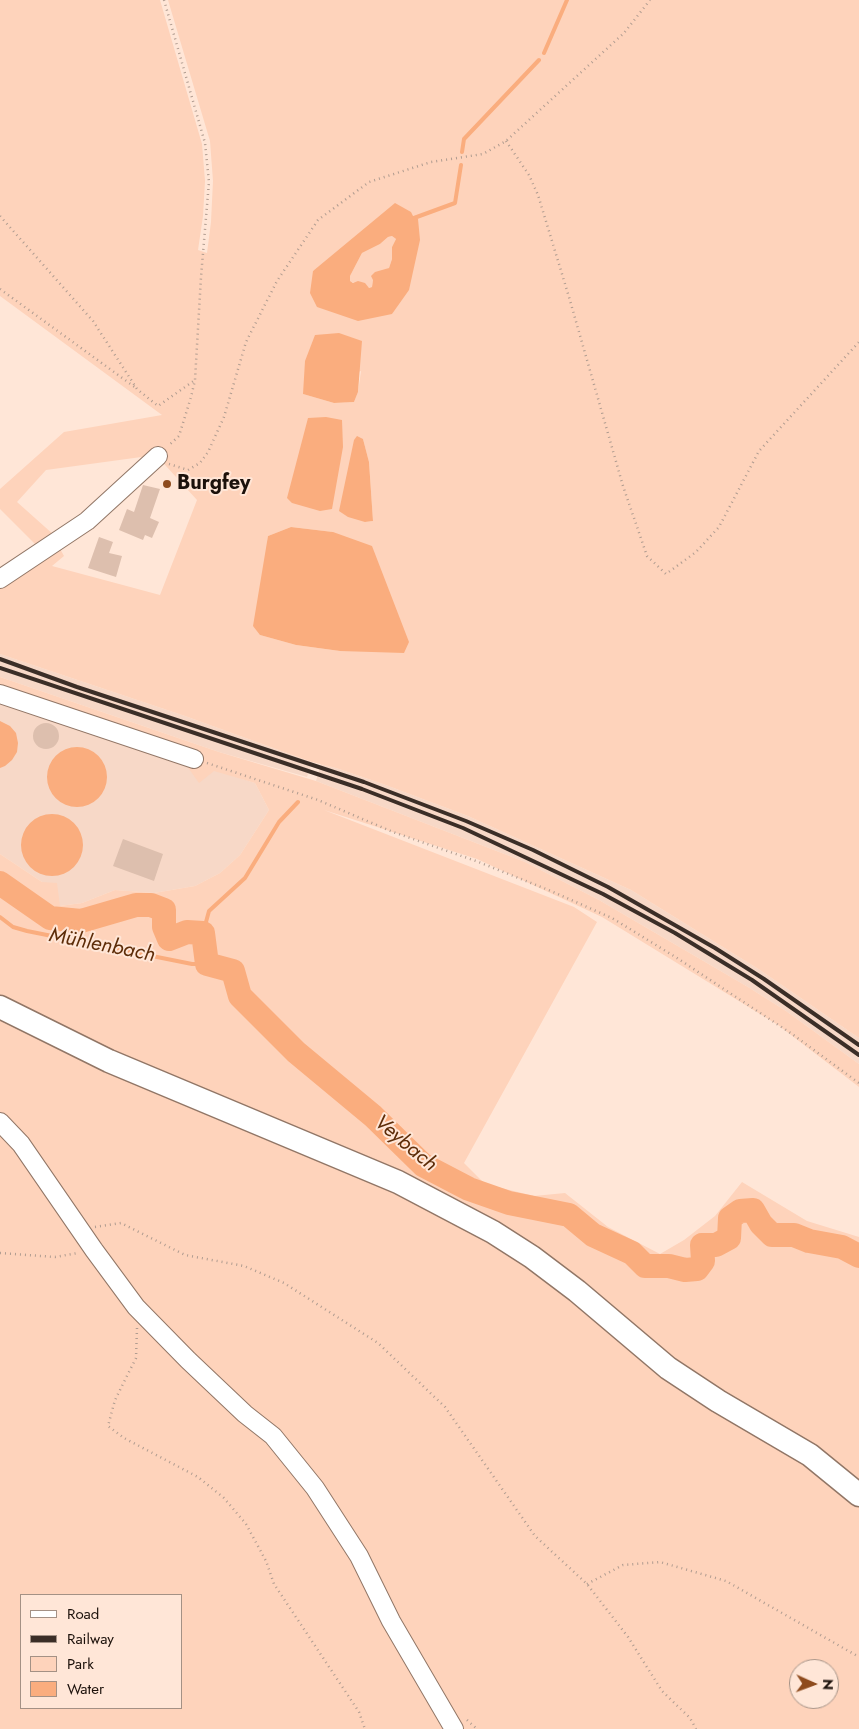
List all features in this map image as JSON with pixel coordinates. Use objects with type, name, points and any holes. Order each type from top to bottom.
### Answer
[{"type":"main road","points":[[0,1007],[109,1061],[398,1182],[493,1232],[532,1257],[577,1291],[668,1368],[718,1401],[810,1455],[859,1495]]},
{"type":"street","points":[[0,578],[87,521],[158,456]]},
{"type":"street","points":[[0,694],[194,759]]},
{"type":"street","points":[[0,1122],[21,1144],[136,1307],[238,1408],[273,1436],[315,1488],[359,1556],[391,1621],[454,1729]]},
{"type":"path","points":[[164,0],[205,142],[209,182],[195,380],[192,397],[179,436],[158,456],[171,466],[188,470],[200,463],[208,452],[224,417],[246,342],[277,281],[318,220],[369,182],[431,162],[483,154],[506,141],[624,33],[650,0]]},
{"type":"path","points":[[506,141],[529,175],[538,195],[570,297],[623,486],[647,556],[666,574],[696,552],[719,527],[759,451],[859,342]]},
{"type":"path","points":[[0,216],[93,321],[137,389]]},
{"type":"path","points":[[0,289],[158,406],[195,380]]},
{"type":"path","points":[[194,759],[318,800],[393,832],[476,861],[551,891],[612,918],[677,958],[792,1034],[859,1082]]},
{"type":"path","points":[[0,1253],[55,1257],[94,1250],[92,1228],[120,1222],[185,1255],[244,1266],[284,1283],[378,1343],[445,1407],[535,1536],[587,1584],[628,1638],[662,1691],[690,1718],[696,1729]]},
{"type":"path","points":[[136,1307],[136,1358],[114,1400],[108,1426],[124,1438],[198,1477],[224,1498],[246,1524],[266,1561],[274,1584],[359,1712],[365,1729]]},
{"type":"path","points":[[587,1584],[623,1564],[660,1562],[726,1581],[859,1657]]},
{"type":"shaded area","points":[[0,654],[185,716],[312,762],[307,777],[219,752],[0,677]]},
{"type":"shaded area","points":[[0,701],[255,783],[269,810],[240,855],[220,873],[195,886],[154,893],[115,890],[82,903],[60,906],[42,882],[0,854]]},
{"type":"shaded area","points":[[321,764],[383,784],[468,816],[631,890],[760,970],[859,1038],[859,1064],[786,1011],[748,987],[599,900],[525,862],[316,781]]},
{"type":"green space","points":[[0,0],[160,0],[202,144],[205,181],[203,216],[198,250],[207,253],[213,181],[210,141],[168,0],[859,0],[859,1038],[760,970],[631,890],[468,816],[383,784],[312,762],[185,716],[0,654],[0,583],[58,545],[64,556],[52,566],[160,595],[197,500],[156,455],[46,470],[17,502],[54,535],[36,545],[0,509],[0,489],[64,432],[162,415],[0,296]],"holes":[[[418,219],[392,314],[313,271]],[[361,371],[358,392],[354,402],[334,403],[303,394]],[[363,439],[369,462],[373,521],[365,522]],[[291,527],[333,532],[340,651],[296,645],[260,635],[268,536]]]},
{"type":"green space","points":[[392,236],[396,239],[392,247],[392,259],[389,268],[373,280],[372,287],[369,288],[349,281],[362,253]]},
{"type":"green space","points":[[0,677],[219,752],[316,781],[525,862],[599,900],[748,987],[786,1011],[859,1064],[859,1087],[778,1025],[602,917],[477,859],[324,810],[574,907],[597,922],[464,1163],[485,1184],[534,1196],[565,1193],[608,1227],[660,1254],[684,1240],[715,1216],[742,1182],[807,1221],[859,1237],[859,1729],[0,1729],[0,854],[42,882],[57,883],[60,906],[82,903],[115,890],[154,893],[195,886],[220,873],[240,855],[269,810],[255,783],[214,771],[199,783],[184,762],[0,701]]},
{"type":"water","points":[[395,203],[411,212],[414,218],[418,219],[420,240],[409,290],[392,314],[358,321],[317,307],[310,293],[313,271]],"holes":[[[392,236],[396,239],[392,247],[392,259],[389,268],[375,272],[371,276],[373,280],[372,287],[369,288],[365,283],[358,281],[353,283],[350,281],[350,276],[362,253],[380,244],[388,237]]]},
{"type":"water","points":[[339,333],[362,341],[358,392],[354,402],[334,403],[303,394],[305,361],[315,335]]},
{"type":"water","points":[[326,417],[342,420],[343,447],[332,509],[320,511],[292,503],[287,498],[308,418]]},
{"type":"water","points":[[357,436],[363,439],[369,462],[373,521],[365,522],[348,517],[339,511],[354,440]]},
{"type":"water","points":[[291,527],[333,532],[372,546],[409,642],[404,653],[340,651],[296,645],[260,635],[253,626],[268,536]]},
{"type":"water","points":[[0,721],[10,726],[16,733],[18,743],[17,752],[12,760],[0,768]]},
{"type":"water","points":[[77,747],[94,752],[102,760],[107,777],[102,794],[94,802],[77,807],[60,802],[52,794],[47,777],[52,760],[60,752]]},
{"type":"water","points":[[52,814],[69,819],[74,823],[78,828],[83,845],[78,862],[74,867],[69,871],[52,876],[35,871],[30,867],[26,862],[21,845],[26,828],[30,823],[35,819]]},
{"type":"building","points":[[143,485],[160,489],[150,518],[159,522],[152,538],[145,535],[143,540],[119,530],[127,509],[134,512]]},
{"type":"building","points":[[99,537],[113,542],[109,553],[122,556],[116,577],[88,568]]},
{"type":"building","points":[[46,723],[56,726],[59,736],[56,746],[46,749],[36,746],[33,736],[36,726]]},
{"type":"building","points":[[123,839],[163,854],[154,881],[113,866]]},
{"type":"waterway","points":[[544,53],[567,0]]},
{"type":"waterway","points":[[462,152],[464,139],[539,60]]},
{"type":"waterway","points":[[414,218],[455,203],[461,165]]},
{"type":"waterway","points":[[203,933],[209,911],[245,878],[279,822],[298,802]]},
{"type":"waterway","name":"Veybach","points":[[0,883],[50,918],[81,921],[136,905],[151,905],[164,910],[164,927],[169,939],[187,932],[203,933],[207,964],[233,971],[240,996],[296,1052],[373,1116],[423,1165],[469,1189],[509,1203],[569,1215],[593,1235],[632,1253],[645,1266],[669,1266],[685,1270],[697,1269],[703,1261],[702,1245],[716,1245],[729,1238],[730,1218],[740,1211],[753,1210],[761,1224],[772,1235],[794,1235],[809,1241],[842,1247],[859,1256]]},
{"type":"waterway","name":"Mühlenbach","points":[[0,917],[13,927],[27,931],[192,964],[207,964]]},
{"type":"waterway","name":"Veybach","points":[[169,939],[172,928]]},
{"type":"railway","points":[[0,659],[77,687],[364,782],[466,821],[533,850],[608,887],[715,948],[764,979],[859,1045]]},
{"type":"railway","points":[[0,668],[362,789],[463,828],[603,894],[675,933],[752,980],[859,1055]]},
{"type":"place","name":"Burgfey","points":[[167,484]]}]
